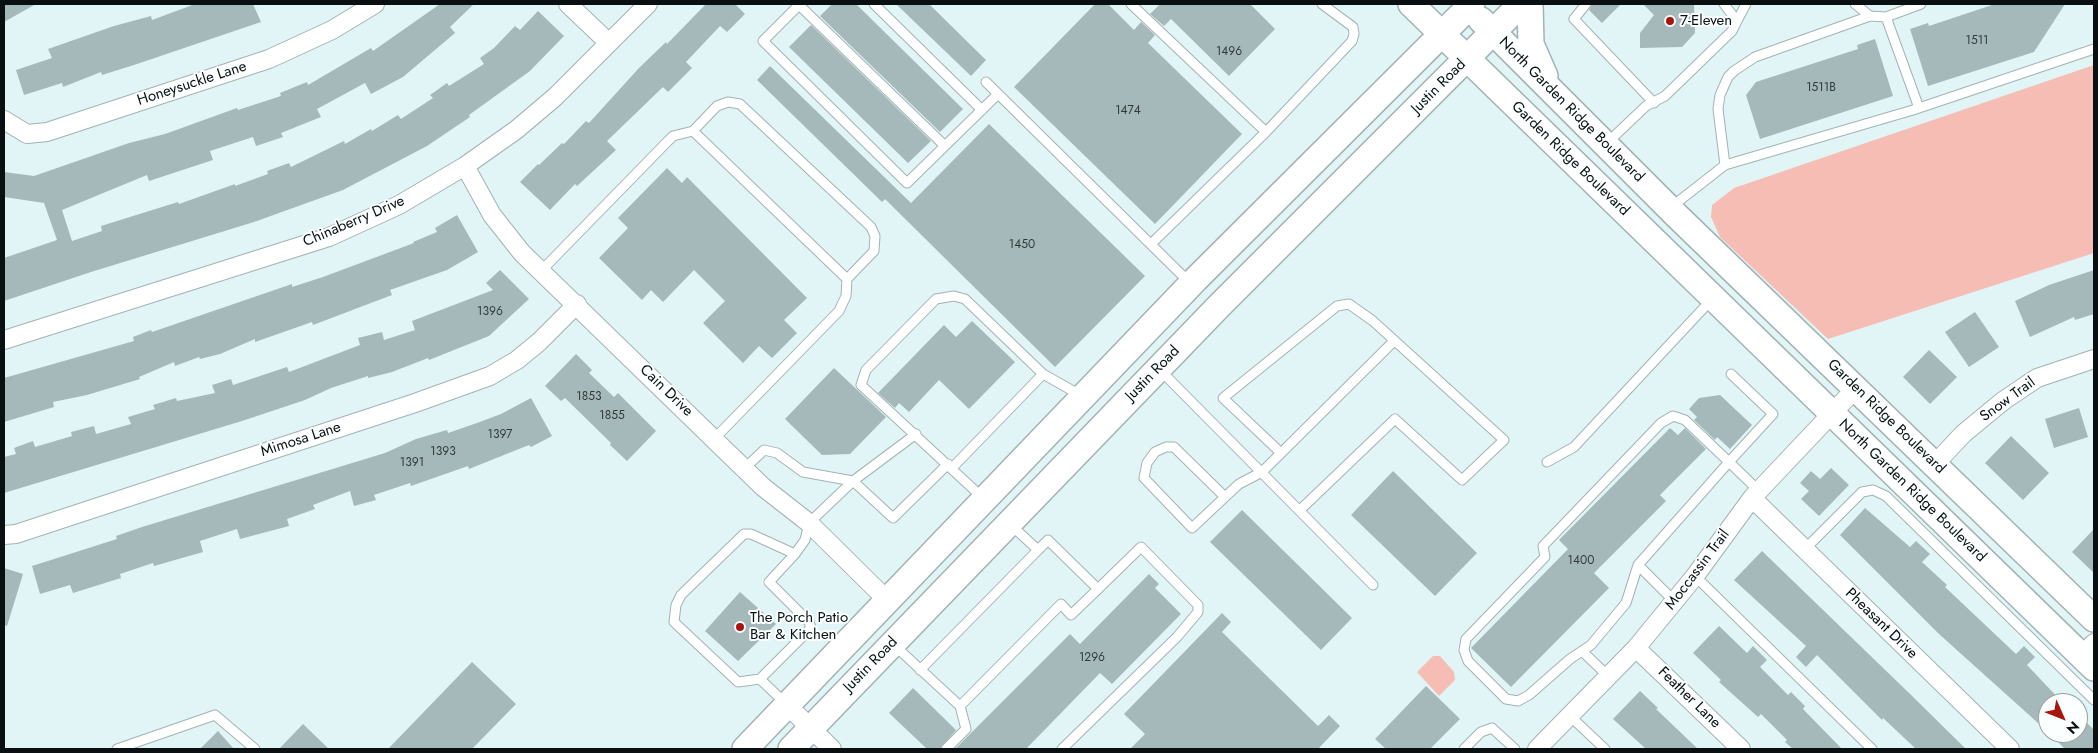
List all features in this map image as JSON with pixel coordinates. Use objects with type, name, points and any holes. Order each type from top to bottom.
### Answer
[{"type":"main road","name":"Garden Ridge Boulevard","points":[[1411,4],[1721,306]]},
{"type":"main road","name":"Justin Road","points":[[791,749],[1158,368],[1521,4]]},
{"type":"main road","points":[[1530,4],[1531,44],[1546,77],[1560,99]]},
{"type":"main road","points":[[745,749],[1191,284],[1443,34],[1468,5]]},
{"type":"main road","name":"North Garden Ridge Boulevard","points":[[1468,5],[1673,212]]},
{"type":"main road","name":"Garden Ridge Boulevard","points":[[1673,212],[2094,619]]},
{"type":"main road","points":[[1721,306],[1737,273]]},
{"type":"main road","points":[[1191,284],[1220,305]]},
{"type":"main road","name":"North Garden Ridge Boulevard","points":[[1721,306],[1832,414],[2090,656]]},
{"type":"main road","points":[[983,499],[1009,523]]},
{"type":"street","name":"Honeysuckle Lane","points":[[4,120],[27,134],[47,132],[255,64],[314,39],[375,4]]},
{"type":"street","points":[[568,4],[609,43]]},
{"type":"street","name":"Chinaberry Drive","points":[[4,340],[329,236],[399,205],[465,166],[516,130],[555,97],[648,4]]},
{"type":"street","name":"Cain Drive","points":[[465,166],[492,215],[522,253],[715,438],[763,487],[809,523],[886,600]]},
{"type":"street","name":"Mimosa Lane","points":[[4,535],[16,534],[415,403],[490,376],[517,360],[539,342],[576,304]]},
{"type":"street","name":"Snow Trail","points":[[1935,464],[1962,434],[2003,401],[2037,378],[2094,359]]},
{"type":"street","name":"Moccassin Trail","points":[[1537,749],[1636,648],[1695,576],[1755,494],[1856,388]]},
{"type":"street","name":"Pheasant Drive","points":[[1755,494],[1804,549],[2010,749]]},
{"type":"street","name":"Feather Lane","points":[[1636,648],[1741,749]]},
{"type":"street","points":[[788,706],[832,749]]},
{"type":"lane","points":[[945,146],[800,4],[763,41],[907,183],[982,110],[998,94]]},
{"type":"lane","points":[[874,4],[982,110]]},
{"type":"lane","points":[[1132,4],[1266,132]]},
{"type":"lane","points":[[1151,244],[1266,132],[1352,40],[1354,34],[1353,27],[1322,4]]},
{"type":"lane","points":[[1586,4],[1574,19],[1654,103]]},
{"type":"lane","points":[[1724,4],[1737,21]]},
{"type":"lane","points":[[1606,144],[1646,106],[1665,96],[1702,62],[1732,32],[1746,4]]},
{"type":"lane","points":[[1855,4],[1870,16]]},
{"type":"lane","points":[[1725,165],[1718,109],[1720,95],[1728,77],[1734,71],[1755,58],[1870,16],[1886,17],[1920,4]]},
{"type":"lane","points":[[1886,17],[1919,108]]},
{"type":"lane","points":[[1673,212],[1725,165],[1919,108],[2094,49]]},
{"type":"lane","points":[[986,82],[1191,284]]},
{"type":"lane","points":[[541,271],[666,142],[673,136],[694,131],[717,106],[728,102],[740,104],[871,227],[875,236],[874,251],[847,279],[846,296],[839,311],[715,438]]},
{"type":"lane","points":[[694,131],[847,279]]},
{"type":"lane","points":[[983,499],[862,385],[866,370],[936,299],[954,296],[965,298],[1044,374],[1083,396]]},
{"type":"lane","points":[[1281,454],[1223,398],[1337,306],[1349,304],[1394,341],[1504,440],[1462,480],[1395,419],[1300,510]]},
{"type":"lane","points":[[1547,462],[1574,447],[1721,306]]},
{"type":"lane","points":[[1225,497],[1174,447],[1166,447],[1155,452],[1147,463],[1144,478],[1192,528],[1239,484],[1262,472],[1394,341]]},
{"type":"lane","points":[[1158,368],[1374,585]]},
{"type":"lane","points":[[745,468],[764,450],[777,453],[804,472],[853,481],[893,518],[950,466],[1044,374]]},
{"type":"lane","points":[[1731,374],[1773,414],[1729,462],[1638,565],[1626,602],[1591,644],[1529,696],[1518,701],[1506,699],[1468,661],[1464,650],[1466,639],[1545,557],[1543,546],[1661,423],[1673,416],[1685,420],[1729,462],[1755,494]]},
{"type":"lane","points":[[795,554],[751,534],[744,534],[681,595],[676,605],[674,622],[738,682],[760,679],[810,628],[809,622],[769,582],[795,554],[804,540],[809,523],[853,481],[916,434]]},
{"type":"lane","points":[[1804,549],[1862,492],[1874,490],[1886,496],[2094,700]]},
{"type":"lane","points":[[1009,523],[1038,550]]},
{"type":"lane","points":[[920,670],[1048,540],[1098,589]]},
{"type":"lane","points":[[960,706],[1061,604],[1071,615],[1141,547],[1198,605],[1198,612],[1176,638],[1062,749]]},
{"type":"lane","points":[[1638,565],[1674,601]]},
{"type":"lane","points":[[1695,576],[1872,749]]},
{"type":"lane","points":[[892,643],[960,706],[966,729],[946,749]]},
{"type":"lane","points":[[1582,651],[1608,676]]},
{"type":"lane","points":[[760,679],[788,706]]},
{"type":"lane","points":[[117,749],[215,715],[255,749]]},
{"type":"lane","points":[[1570,716],[1605,749]]},
{"type":"lane","points":[[1464,749],[1481,732],[1492,728],[1515,749]]},
{"type":"shaded area","points":[[2094,65],[2094,253],[1828,339],[1720,237],[1711,217],[1712,205],[1734,188]]},
{"type":"shaded area","points":[[1433,656],[1440,656],[1454,672],[1455,680],[1439,696],[1417,672]]},
{"type":"building","points":[[4,4],[36,4],[4,22]]},
{"type":"building","points":[[195,4],[253,4],[261,22],[102,75],[101,72],[63,87],[62,83],[24,95],[16,70],[52,58],[48,49],[114,26],[151,16],[152,20]]},
{"type":"building","points":[[440,4],[474,4],[450,27],[455,33],[403,77],[371,94],[365,83],[317,109],[321,117],[281,133],[283,137],[256,146],[253,137],[210,151],[213,160],[149,181],[147,175],[62,210],[72,241],[102,231],[101,226],[178,202],[179,204],[235,184],[235,186],[268,174],[267,171],[289,163],[291,167],[344,141],[345,144],[371,129],[372,131],[398,115],[401,119],[433,98],[430,95],[447,83],[449,86],[484,64],[480,58],[494,48],[515,26],[520,30],[538,11],[564,36],[530,71],[469,115],[470,117],[427,146],[343,190],[254,222],[4,301],[4,258],[57,240],[44,203],[4,197],[4,172],[34,176],[129,143],[165,134],[237,108],[238,110],[281,96],[280,93],[307,82],[308,85],[371,48],[373,51]]},
{"type":"building","points":[[706,4],[735,4],[745,14],[727,32],[720,26],[686,62],[692,68],[668,92],[663,87],[607,141],[616,150],[577,186],[575,184],[550,210],[520,182],[562,143],[564,144],[586,121],[589,123],[639,68],[666,42],[667,44]]},
{"type":"building","points":[[832,4],[856,4],[963,109],[940,132],[820,16]]},
{"type":"building","points":[[896,4],[929,4],[986,60],[971,76]]},
{"type":"building","points":[[1095,4],[1108,4],[1134,30],[1141,22],[1155,35],[1148,43],[1242,134],[1155,224],[1014,87]]},
{"type":"building","points":[[1160,4],[1250,4],[1275,29],[1229,76],[1171,19],[1164,26],[1150,14]]},
{"type":"building","points":[[1592,4],[1621,4],[1602,23],[1589,10]]},
{"type":"building","points":[[1643,4],[1694,4],[1695,33],[1682,47],[1640,48],[1640,33],[1654,15]]},
{"type":"building","points":[[1995,4],[2065,4],[2034,52],[1928,86],[1910,29],[1928,23],[1929,26]]},
{"type":"building","points":[[811,25],[931,141],[908,163],[789,47]]},
{"type":"building","points":[[1875,39],[1893,96],[1760,139],[1746,95],[1756,82],[1858,49],[1857,45]]},
{"type":"building","points":[[770,66],[911,203],[989,124],[1145,276],[1055,367],[885,199],[882,202],[757,80]]},
{"type":"building","points":[[667,168],[682,183],[687,177],[807,298],[784,320],[797,333],[772,358],[759,346],[743,363],[703,323],[725,301],[694,270],[663,302],[651,290],[642,300],[599,258],[628,228],[618,218]]},
{"type":"building","points":[[457,215],[478,252],[447,270],[390,290],[392,295],[313,325],[312,322],[255,342],[255,339],[220,354],[200,359],[199,357],[175,366],[174,362],[139,377],[140,379],[87,395],[53,402],[54,407],[4,422],[4,378],[134,341],[133,337],[151,330],[152,332],[292,284],[292,287],[323,277],[414,243],[437,232],[435,228]]},
{"type":"building","points":[[500,270],[529,299],[489,336],[429,360],[428,358],[392,372],[368,378],[368,376],[331,388],[305,400],[242,421],[4,493],[4,457],[16,454],[14,448],[33,441],[35,447],[72,436],[71,432],[94,426],[96,434],[131,424],[128,417],[155,409],[153,405],[176,398],[177,401],[215,393],[212,385],[231,379],[233,385],[287,367],[289,372],[360,345],[358,338],[382,332],[384,340],[415,330],[412,321],[493,290],[486,283]]},
{"type":"building","points":[[2094,270],[2094,314],[2075,320],[2074,317],[2030,337],[2015,301],[2049,285]]},
{"type":"building","points":[[1975,312],[1999,347],[1969,367],[1945,332]]},
{"type":"building","points":[[972,321],[1015,362],[969,409],[939,380],[909,412],[899,403],[895,408],[878,393],[944,325],[956,337]]},
{"type":"building","points":[[1929,350],[1957,377],[1930,404],[1903,377]]},
{"type":"building","points":[[576,354],[592,370],[589,373],[614,397],[618,393],[656,431],[627,461],[565,398],[561,401],[545,386]]},
{"type":"building","points":[[834,368],[886,417],[850,454],[822,455],[785,419]]},
{"type":"building","points":[[1720,395],[1752,425],[1730,449],[1717,437],[1715,440],[1694,420],[1697,417],[1689,409],[1699,398]]},
{"type":"building","points":[[531,398],[552,436],[531,447],[529,445],[469,469],[468,466],[411,486],[410,483],[374,495],[376,500],[354,506],[350,491],[313,505],[315,509],[287,519],[289,526],[240,539],[237,529],[200,541],[203,552],[154,566],[153,563],[120,574],[121,578],[73,593],[70,585],[40,594],[32,566],[117,539],[116,536],[142,527],[385,453],[416,439],[447,430],[448,433],[501,414]]},
{"type":"building","points":[[2079,408],[2088,437],[2054,448],[2045,419]]},
{"type":"building","points":[[1670,428],[1678,435],[1685,428],[1706,449],[1660,495],[1666,501],[1594,573],[1609,588],[1511,687],[1471,648],[1568,549],[1559,540]]},
{"type":"building","points":[[2011,436],[2049,473],[2023,500],[1985,463]]},
{"type":"building","points":[[1831,468],[1849,485],[1819,516],[1801,499],[1809,491],[1800,483],[1811,471],[1820,479]]},
{"type":"building","points":[[1393,471],[1477,553],[1435,596],[1351,515]]},
{"type":"building","points":[[1865,508],[1910,547],[1916,541],[1930,554],[1922,562],[1947,585],[1945,587],[2016,654],[2024,646],[2035,657],[2027,665],[2054,693],[2038,693],[2038,723],[1939,634],[1840,535]]},
{"type":"building","points":[[1242,510],[1352,618],[1321,650],[1210,542]]},
{"type":"building","points":[[2094,529],[2094,573],[2072,552]]},
{"type":"building","points":[[1762,551],[1966,749],[1916,749],[1883,718],[1882,720],[1817,655],[1806,667],[1796,657],[1806,646],[1734,580]]},
{"type":"building","points":[[4,568],[23,574],[7,626],[4,625]]},
{"type":"building","points":[[1149,574],[1159,584],[1155,588],[1181,614],[1112,684],[1100,673],[1026,749],[955,749],[1070,634],[1080,644]]},
{"type":"building","name":"The Porch Patio Bar & Kitchen","points":[[740,592],[776,624],[738,661],[705,631]]},
{"type":"building","points":[[1222,613],[1231,622],[1222,632],[1318,726],[1329,715],[1340,726],[1318,749],[1130,749],[1145,734],[1124,714]]},
{"type":"building","points":[[1719,626],[1747,653],[1753,646],[1767,660],[1760,667],[1788,695],[1791,692],[1805,706],[1803,709],[1842,749],[1793,749],[1785,742],[1787,740],[1761,714],[1758,717],[1719,682],[1721,680],[1693,653]]},
{"type":"building","points":[[472,662],[516,704],[472,749],[388,749]]},
{"type":"building","points":[[1426,686],[1460,719],[1430,749],[1386,749],[1375,739]]},
{"type":"building","points":[[913,688],[956,730],[940,749],[927,749],[889,713]]},
{"type":"building","points":[[1640,691],[1698,749],[1646,749],[1613,719]]},
{"type":"building","points":[[303,724],[329,749],[279,749]]},
{"type":"building","points":[[2088,724],[2094,730],[2094,749],[2065,749],[2059,743],[2088,743]]},
{"type":"building","points":[[218,731],[234,749],[200,749]]},
{"type":"place","name":"7-Eleven","points":[[1670,21]]},
{"type":"place","name":"The Porch Patio Bar & Kitchen","points":[[740,627]]}]
